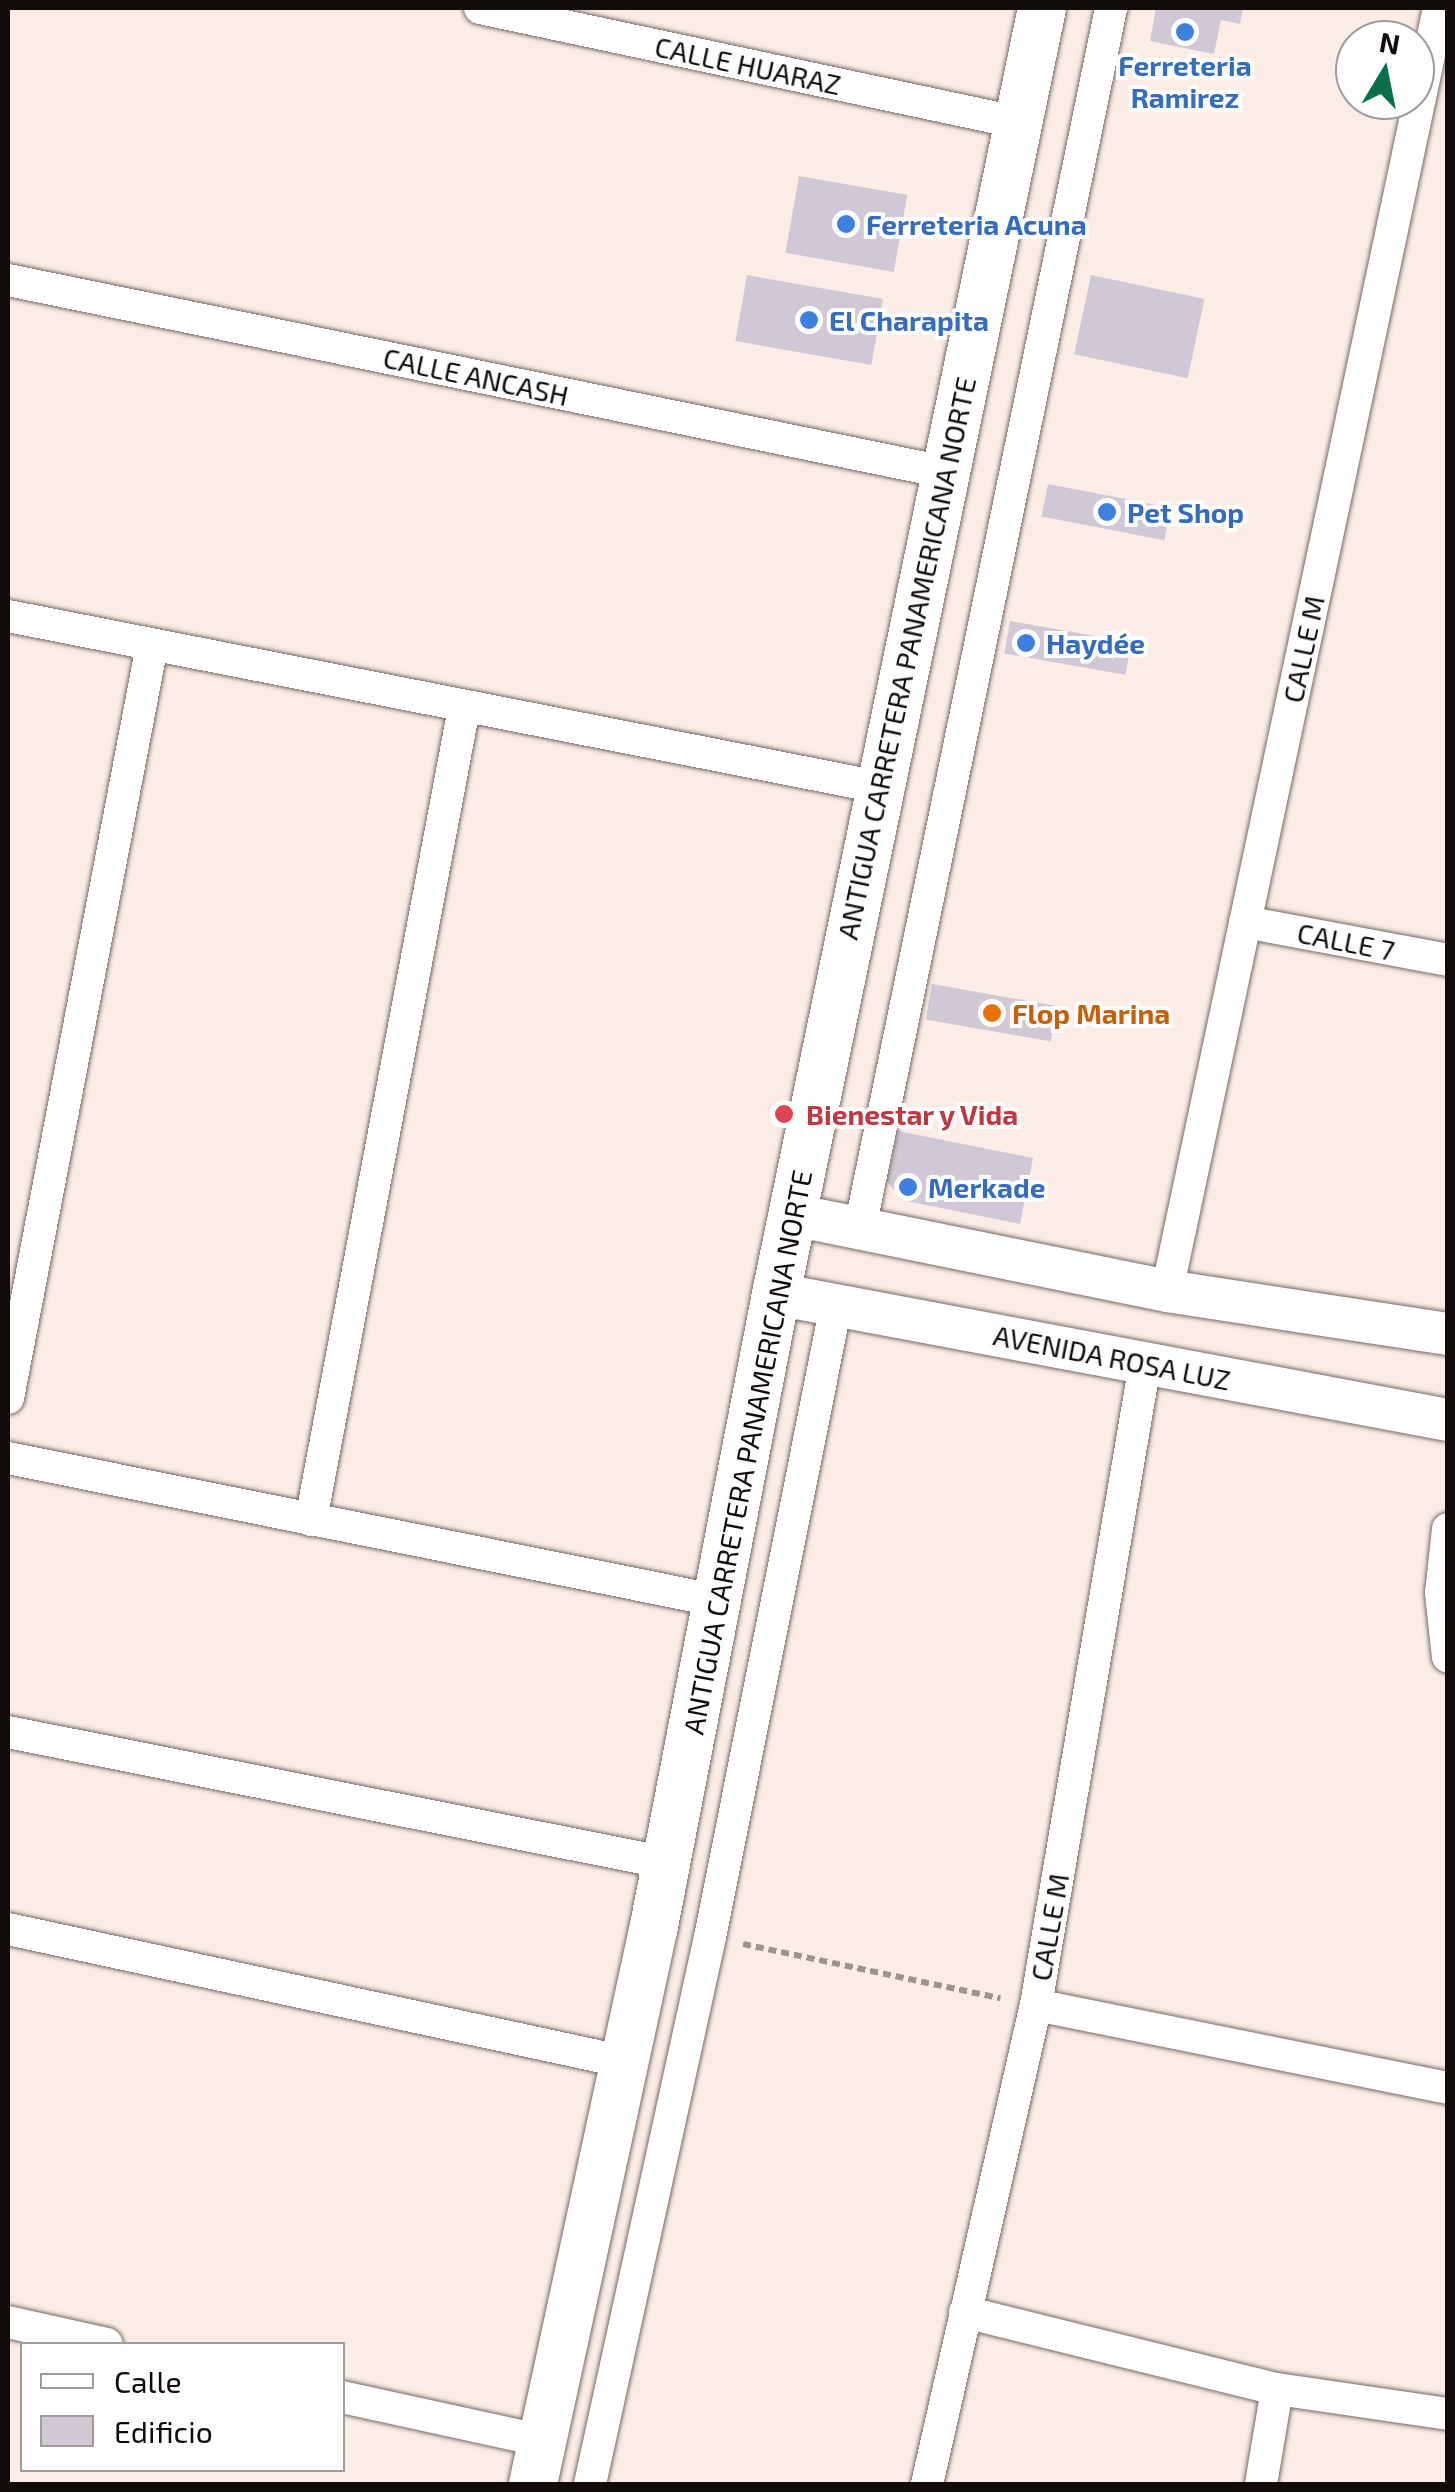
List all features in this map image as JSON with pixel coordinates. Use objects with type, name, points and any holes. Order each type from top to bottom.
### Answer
[{"type":"main road","name":"ANTIGUA CARRETERA PANAMERICANA NORTE","points":[[538,2463],[667,1863],[878,787],[1042,8]]},
{"type":"street","name":"CALLE HUARAZ","points":[[480,8],[1016,122]]},
{"type":"street","points":[[860,1228],[1111,8]]},
{"type":"street","name":"CALLE M","points":[[1167,1291],[1439,8]]},
{"type":"street","name":"CALLE ANCASH","points":[[8,280],[944,472]]},
{"type":"street","points":[[8,616],[878,787]]},
{"type":"street","points":[[8,1398],[152,645]]},
{"type":"street","points":[[312,1520],[464,708]]},
{"type":"street","name":"CALLE 7","points":[[1245,922],[1448,960]]},
{"type":"street","points":[[794,1214],[1167,1291],[1448,1334]]},
{"type":"street","name":"AVENIDA ROSA LUZ","points":[[776,1294],[1448,1420]]},
{"type":"street","points":[[590,2484],[710,1937],[836,1305]]},
{"type":"street","name":"CALLE M","points":[[927,2484],[1036,2006],[1145,1364]]},
{"type":"street","points":[[8,1458],[718,1600]]},
{"type":"street","points":[[1448,1528],[1441,1592],[1448,1657]]},
{"type":"street","points":[[8,1732],[667,1863]]},
{"type":"street","points":[[8,1929],[626,2062]]},
{"type":"street","points":[[1036,2006],[1448,2088]]},
{"type":"street","points":[[965,2312],[1276,2389],[1448,2414]]},
{"type":"street","points":[[8,2322],[98,2342]]},
{"type":"street","points":[[1260,2484],[1276,2389]]},
{"type":"street","points":[[345,2398],[538,2463]]},
{"type":"path","points":[[710,1937],[1036,2006]]},
{"type":"building","name":"Ferreteria Ramirez","points":[[1156,8],[1243,8],[1240,24],[1221,20],[1214,54],[1150,41]]},
{"type":"building","name":"Ferreteria Acuna","points":[[799,176],[907,195],[894,272],[785,253]]},
{"type":"building","name":"El Charapita","points":[[747,275],[883,299],[871,365],[735,341]]},
{"type":"building","points":[[1091,275],[1204,299],[1188,378],[1074,354]]},
{"type":"building","name":"Pet Shop","points":[[1048,484],[1171,508],[1164,540],[1042,516]]},
{"type":"building","points":[[1010,621],[1131,642],[1125,675],[1004,653]]},
{"type":"building","name":"Flop Marina","points":[[932,984],[1057,1006],[1051,1042],[926,1019]]},
{"type":"building","points":[[898,1131],[1033,1158],[1020,1224],[901,1200],[887,1181]]},
{"type":"place","name":"Ferreteria Ramirez","points":[[1185,32]]},
{"type":"place","name":"Ferreteria Acuna","points":[[846,224]]},
{"type":"place","name":"El Charapita","points":[[809,320]]},
{"type":"place","name":"Pet Shop","points":[[1107,512]]},
{"type":"place","name":"Haydée","points":[[1026,643]]},
{"type":"place","name":"Flop Marina","points":[[992,1013]]},
{"type":"place","name":"Bienestar y Vida","points":[[784,1114]]},
{"type":"place","name":"Merkade","points":[[908,1187]]}]
